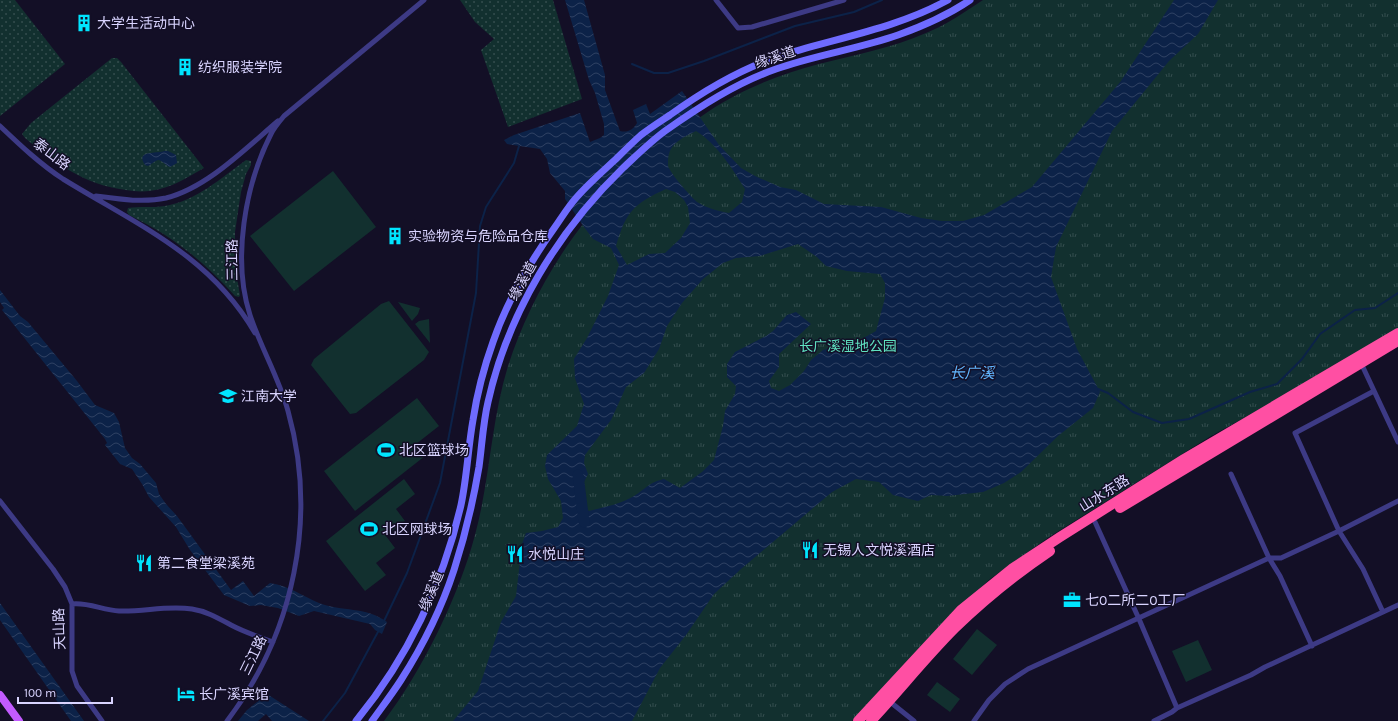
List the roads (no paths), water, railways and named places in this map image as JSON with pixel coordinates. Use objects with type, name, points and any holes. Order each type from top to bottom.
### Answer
[{"type":"highway","name":"山水东路","points":[[858,721],[961,610],[1013,568],[1184,459],[1398,333]]},
{"type":"highway","name":"山水东路","points":[[871,721],[954,629],[983,601],[1044,555],[1095,522],[1398,341]]},
{"type":"main road","name":"缘溪道","points":[[356,721],[382,688],[398,662],[430,600],[443,564],[461,504],[474,413],[493,342],[503,317],[520,284],[544,243],[574,200],[642,135],[693,98],[718,83],[755,65],[786,54],[891,25],[914,17],[948,0]]},
{"type":"main road","name":"缘溪道","points":[[372,721],[402,679],[423,642],[444,599],[473,504],[484,422],[497,367],[506,341],[530,291],[566,234],[600,190],[664,132],[727,91],[775,70],[808,59],[896,36],[948,14],[970,0]]},
{"type":"main road","points":[[0,694],[19,721]]},
{"type":"street","name":"三江路","points":[[227,721],[240,704],[260,671],[284,616],[298,552],[301,517],[298,459],[288,411],[279,382],[262,346],[250,314],[243,280],[242,257],[247,199],[255,173],[272,132],[284,116],[424,0]]},
{"type":"street","points":[[716,0],[738,28],[752,27],[844,0]]},
{"type":"street","points":[[93,196],[132,200],[150,200],[165,198],[182,193],[213,175],[284,116]]},
{"type":"street","name":"泰山路","points":[[0,126],[31,155],[63,178],[160,237],[182,252],[204,270],[244,315],[262,346]]},
{"type":"street","points":[[1361,363],[1398,442]]},
{"type":"street","points":[[1374,390],[1295,433],[1339,531],[1363,569],[1383,612]]},
{"type":"street","points":[[1231,474],[1269,558],[1280,576],[1312,646]]},
{"type":"street","name":"天山路","points":[[0,501],[53,569],[65,587],[72,604],[72,671],[77,686],[102,721]]},
{"type":"street","points":[[974,721],[989,700],[1028,669],[1269,558],[1281,558],[1398,501]]},
{"type":"street","points":[[1095,522],[1139,618],[1177,708]]},
{"type":"street","points":[[72,604],[80,603],[112,610],[129,611],[142,611],[161,607],[193,609],[218,617],[246,632],[273,642]]},
{"type":"street","points":[[1154,721],[1177,708],[1251,675],[1265,667],[1398,605]]},
{"type":"street","points":[[889,701],[914,721]]},
{"type":"water","name":"长广溪","points":[[565,0],[584,0],[605,75],[605,90],[620,131],[625,132],[630,130],[637,123],[633,110],[646,104],[650,114],[682,91],[719,145],[741,168],[755,176],[780,187],[796,190],[824,204],[881,207],[921,218],[942,221],[963,221],[984,215],[1032,187],[1121,81],[1174,0],[1218,0],[1198,34],[1169,61],[1112,131],[1056,247],[1051,277],[1077,349],[1100,392],[1093,408],[1058,436],[1021,472],[1004,483],[983,492],[947,496],[931,495],[918,501],[893,495],[879,482],[856,479],[832,492],[741,569],[714,594],[686,635],[660,668],[632,721],[453,721],[478,691],[501,622],[516,596],[522,544],[526,533],[558,527],[563,518],[561,501],[548,479],[545,466],[547,455],[577,426],[584,404],[575,378],[574,359],[587,338],[608,296],[619,265],[611,248],[593,239],[584,227],[565,199],[565,191],[550,173],[547,159],[540,149],[507,144],[504,140],[514,135],[580,113],[590,142],[600,138],[604,135],[604,124],[595,93],[589,80]],"holes":[[[696,131],[704,136],[717,150],[745,189],[742,202],[729,213],[712,209],[697,202],[676,179],[668,166],[669,155],[673,146],[680,140]],[[666,189],[675,192],[684,200],[688,207],[690,223],[681,238],[665,253],[649,254],[627,265],[616,246],[623,225],[632,210],[655,194]],[[798,244],[817,257],[826,266],[847,271],[880,274],[885,283],[885,298],[876,331],[860,340],[846,342],[823,350],[811,360],[804,371],[790,385],[779,391],[771,388],[769,381],[779,367],[779,354],[811,324],[796,312],[787,315],[773,331],[766,336],[735,352],[727,364],[727,377],[736,386],[735,394],[725,411],[723,426],[714,460],[702,472],[680,488],[664,479],[651,484],[629,499],[612,505],[589,511],[579,505],[577,496],[588,474],[584,463],[585,455],[611,420],[626,387],[644,373],[659,349],[667,326],[682,303],[703,279],[723,263],[736,258],[760,256]]]},
{"type":"water","points":[[168,151],[176,155],[177,163],[170,167],[158,160],[148,166],[145,165],[143,157],[145,155]]},
{"type":"water","points":[[0,290],[20,316],[28,322],[77,381],[95,405],[114,413],[119,422],[125,448],[132,458],[140,464],[156,483],[159,494],[166,504],[177,516],[231,590],[243,581],[254,596],[270,583],[277,584],[328,606],[362,611],[379,617],[387,622],[382,634],[375,630],[370,624],[314,611],[299,616],[278,608],[261,605],[250,606],[224,595],[190,550],[176,527],[149,497],[132,469],[120,464],[105,445],[107,443],[105,439],[2,310],[4,308],[0,302]]},
{"type":"water","points":[[0,603],[84,721],[71,721],[0,620]]},
{"type":"water","points":[[267,694],[309,721],[272,721],[266,714],[258,721],[238,721],[247,710]]},
{"type":"waterway","points":[[632,64],[654,73],[668,73],[704,61],[795,26],[854,12],[882,0]]},
{"type":"waterway","points":[[384,621],[407,573],[440,483],[476,293],[480,226],[486,207],[514,163],[519,146]]},
{"type":"waterway","points":[[1098,389],[1108,393],[1133,412],[1162,423],[1189,419],[1250,392],[1277,384],[1302,359],[1320,334],[1355,310],[1375,308],[1398,293]]},
{"type":"waterway","points":[[578,475],[584,522]]},
{"type":"waterway","points":[[323,721],[345,693],[379,630]]},
{"type":"place","name":"大学生活动中心","points":[[84,23]]},
{"type":"place","name":"纺织服装学院","points":[[185,67]]},
{"type":"place","name":"实验物资与危险品仓库","points":[[395,236]]},
{"type":"place","name":"江南大学","points":[[228,396]]},
{"type":"place","name":"北区篮球场","points":[[386,450]]},
{"type":"place","name":"北区网球场","points":[[369,529]]},
{"type":"place","name":"无锡人文悦溪酒店","points":[[810,550]]},
{"type":"place","name":"水悦山庄","points":[[515,554]]},
{"type":"place","name":"第二食堂梁溪苑","points":[[144,563]]},
{"type":"place","name":"七0二所二0工厂","points":[[1072,600]]},
{"type":"place","name":"长广溪宾馆","points":[[186,694]]},
{"type":"park label","name":"长广溪湿地公园","points":[[848,346]]}]
